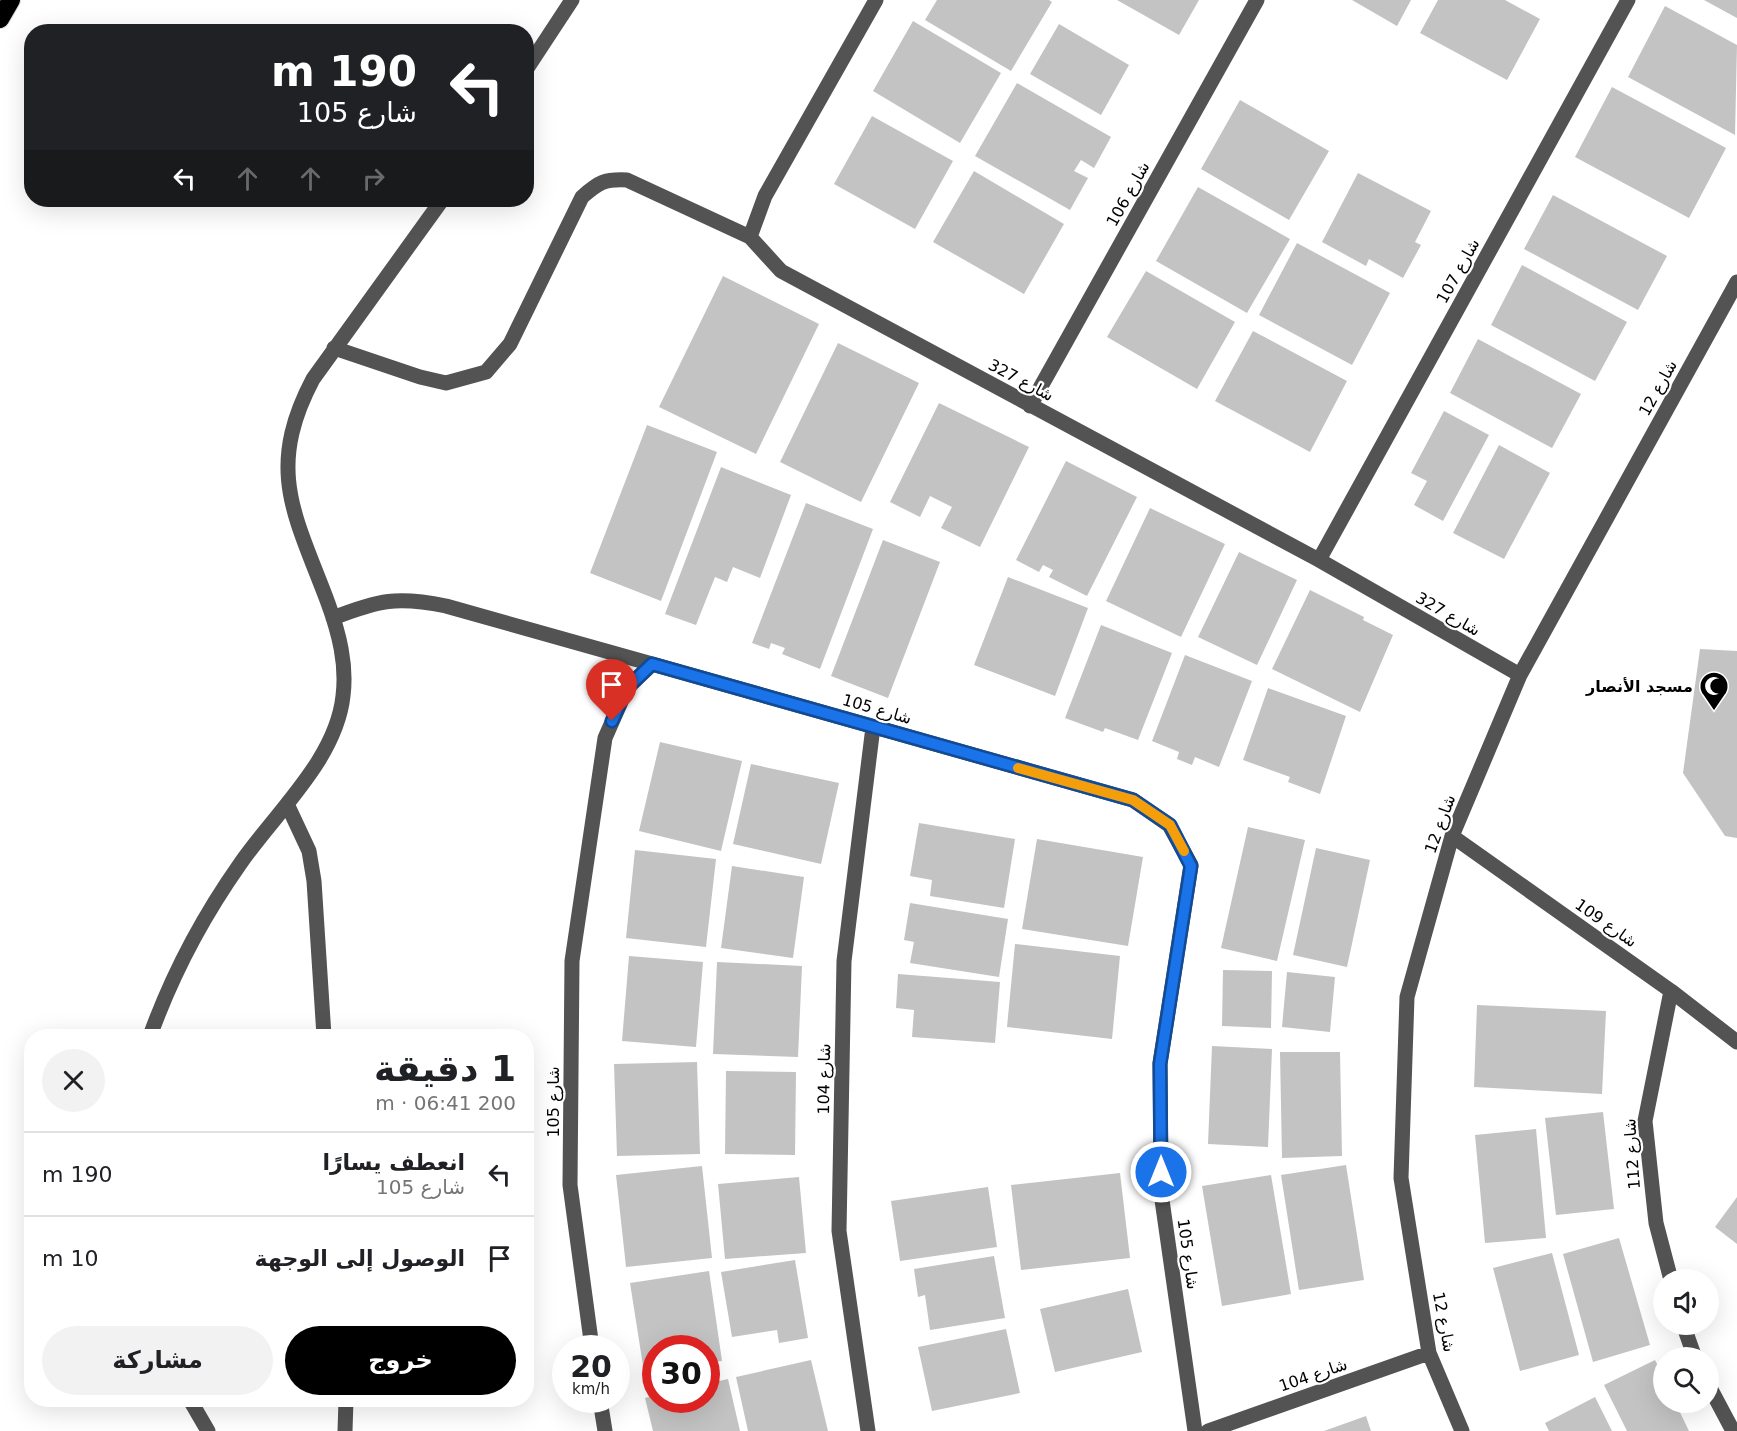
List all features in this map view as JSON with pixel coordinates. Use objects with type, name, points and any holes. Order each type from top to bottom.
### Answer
[{"type":"highway","points":[[0,19],[11,0]]},
{"type":"street","points":[[534,58],[572,0]]},
{"type":"street","points":[[334,348],[446,383],[486,372],[510,344],[582,197],[607,179],[627,180],[750,237],[765,196],[876,0]]},
{"type":"street","name":"شارع 106","points":[[1030,406],[1257,0]]},
{"type":"street","name":"شارع 107","points":[[1319,560],[1628,0]]},
{"type":"street","points":[[153,1029],[166,993],[188,948],[240,864],[287,804],[335,731],[344,697],[345,662],[333,618],[300,534],[291,502],[288,470],[290,437],[298,407],[334,348],[437,207]]},
{"type":"street","name":"شارع 327","points":[[750,237],[781,272],[1319,560],[1520,675]]},
{"type":"street","name":"شارع 12","points":[[1462,1431],[1429,1353],[1401,1178],[1407,997],[1452,837],[1520,675],[1737,282]]},
{"type":"street","points":[[333,618],[391,599],[418,600],[652,664]]},
{"type":"street","name":"شارع 105","points":[[590,1335],[570,1185],[572,961],[605,738],[627,688],[652,664],[1133,800],[1170,825],[1191,866],[1160,1064],[1161,1193],[1195,1431]]},
{"type":"street","name":"شارع 104","points":[[868,1431],[839,1231],[844,961],[873,727]]},
{"type":"street","points":[[287,804],[309,851],[314,881],[324,1029]]},
{"type":"street","name":"شارع 109","points":[[1452,837],[1671,991],[1737,1042]]},
{"type":"street","name":"شارع 112","points":[[1668,1269],[1656,1223],[1645,1121],[1671,991]]},
{"type":"street","name":"شارع 104","points":[[1208,1431],[1429,1353]]},
{"type":"street","points":[[1719,1405],[1733,1431]]},
{"type":"street","points":[[194,1407],[208,1431]]},
{"type":"street","points":[[345,1431],[346,1407]]},
{"type":"street","points":[[602,1413],[604,1431]]},
{"type":"building","points":[[937,0],[1049,0],[1052,2],[1011,71],[925,20]]},
{"type":"building","points":[[1117,0],[1199,0],[1179,35]]},
{"type":"building","points":[[1352,0],[1411,0],[1397,26]]},
{"type":"building","points":[[1438,0],[1505,0],[1540,19],[1507,80],[1420,33]]},
{"type":"building","points":[[1704,0],[1737,0],[1737,18]]},
{"type":"building","points":[[1665,6],[1737,45],[1735,135],[1628,77]]},
{"type":"building","points":[[913,21],[1001,73],[960,143],[873,91]]},
{"type":"building","points":[[1059,24],[1129,65],[1101,115],[1030,74]]},
{"type":"building","points":[[1017,83],[1111,137],[1094,168],[1081,160],[1074,171],[1088,178],[1070,210],[975,156]]},
{"type":"building","points":[[1612,87],[1726,148],[1689,218],[1575,157]]},
{"type":"building","points":[[1240,100],[1329,151],[1289,220],[1201,169]]},
{"type":"building","points":[[872,116],[953,161],[915,229],[834,184]]},
{"type":"building","points":[[974,171],[1064,224],[1024,294],[933,242]]},
{"type":"building","points":[[1358,173],[1431,211],[1415,242],[1421,245],[1403,278],[1369,259],[1366,266],[1322,242]]},
{"type":"building","points":[[1198,187],[1290,239],[1247,313],[1156,261]]},
{"type":"building","points":[[1553,195],[1667,256],[1638,310],[1524,249]]},
{"type":"building","points":[[1297,243],[1390,293],[1352,365],[1259,315]]},
{"type":"building","points":[[1522,265],[1627,322],[1595,381],[1491,325]]},
{"type":"building","points":[[1146,271],[1235,322],[1197,389],[1107,337]]},
{"type":"building","points":[[723,276],[819,324],[756,454],[659,407]]},
{"type":"building","points":[[1253,331],[1347,381],[1310,452],[1215,401]]},
{"type":"building","points":[[1478,339],[1581,394],[1552,448],[1450,393]]},
{"type":"building","points":[[838,343],[919,383],[861,502],[780,462]]},
{"type":"building","points":[[939,403],[1029,447],[980,547],[941,528],[952,507],[930,496],[920,517],[890,502]]},
{"type":"building","points":[[1444,411],[1489,435],[1443,521],[1414,505],[1427,481],[1411,473]]},
{"type":"building","points":[[647,425],[717,452],[661,601],[590,573]]},
{"type":"building","points":[[1499,445],[1550,473],[1504,559],[1453,533]]},
{"type":"building","points":[[1066,461],[1137,497],[1087,596],[1049,577],[1053,570],[1043,565],[1039,572],[1016,560]]},
{"type":"building","points":[[721,467],[791,495],[760,578],[733,567],[727,582],[715,577],[696,625],[665,614]]},
{"type":"building","points":[[806,503],[873,529],[820,669],[782,654],[785,648],[771,643],[769,649],[752,643]]},
{"type":"building","points":[[1150,508],[1225,544],[1181,637],[1106,601]]},
{"type":"building","points":[[883,540],[940,562],[888,698],[831,676]]},
{"type":"building","points":[[1239,552],[1297,580],[1257,665],[1198,637]]},
{"type":"building","points":[[1008,577],[1088,608],[1055,696],[974,665]]},
{"type":"building","points":[[1310,590],[1364,617],[1363,620],[1393,635],[1360,712],[1272,669]]},
{"type":"building","points":[[1101,625],[1172,653],[1138,740],[1105,728],[1103,732],[1065,718]]},
{"type":"building","name":"مسجد الأنصار","points":[[1700,649],[1737,651],[1737,838],[1725,836],[1683,773]]},
{"type":"building","points":[[1185,655],[1252,681],[1219,767],[1195,757],[1192,765],[1177,759],[1179,752],[1152,741]]},
{"type":"building","points":[[1268,688],[1346,716],[1320,794],[1288,782],[1290,777],[1243,760]]},
{"type":"building","points":[[660,742],[742,761],[721,851],[639,831]]},
{"type":"building","points":[[751,764],[839,783],[821,864],[733,844]]},
{"type":"building","points":[[919,823],[1015,839],[1004,908],[930,896],[932,880],[910,876]]},
{"type":"building","points":[[1248,827],[1305,840],[1277,961],[1221,948]]},
{"type":"building","points":[[1037,839],[1143,857],[1128,946],[1022,929]]},
{"type":"building","points":[[1316,848],[1370,860],[1347,967],[1293,955]]},
{"type":"building","points":[[635,850],[716,859],[706,947],[626,938]]},
{"type":"building","points":[[732,866],[804,877],[793,958],[721,948]]},
{"type":"building","points":[[910,903],[1008,919],[999,977],[910,963],[914,942],[904,940]]},
{"type":"building","points":[[1015,944],[1120,956],[1112,1039],[1007,1027]]},
{"type":"building","points":[[629,956],[703,962],[696,1047],[622,1041]]},
{"type":"building","points":[[717,962],[802,966],[798,1057],[713,1054]]},
{"type":"building","points":[[1223,970],[1272,971],[1271,1028],[1222,1026]]},
{"type":"building","points":[[1287,972],[1335,977],[1330,1032],[1282,1027]]},
{"type":"building","points":[[898,974],[1000,982],[995,1043],[912,1037],[914,1010],[896,1008]]},
{"type":"building","points":[[1477,1005],[1606,1011],[1602,1094],[1474,1087]]},
{"type":"building","points":[[1212,1046],[1272,1049],[1268,1147],[1208,1144]]},
{"type":"building","points":[[1280,1052],[1340,1052],[1342,1156],[1282,1158]]},
{"type":"building","points":[[697,1062],[700,1154],[617,1156],[614,1064]]},
{"type":"building","points":[[726,1071],[796,1072],[795,1155],[725,1154]]},
{"type":"building","points":[[1603,1112],[1614,1209],[1556,1215],[1545,1118]]},
{"type":"building","points":[[1536,1129],[1546,1238],[1485,1243],[1475,1135]]},
{"type":"building","points":[[1346,1165],[1364,1280],[1299,1290],[1281,1175]]},
{"type":"building","points":[[702,1166],[712,1258],[626,1267],[616,1175]]},
{"type":"building","points":[[1120,1173],[1130,1258],[1021,1270],[1011,1185]]},
{"type":"building","points":[[1271,1175],[1291,1294],[1222,1306],[1202,1186]]},
{"type":"building","points":[[799,1177],[806,1253],[725,1259],[718,1184]]},
{"type":"building","points":[[988,1187],[997,1247],[900,1261],[891,1201]]},
{"type":"building","points":[[1737,1197],[1737,1244],[1715,1227]]},
{"type":"building","points":[[1619,1238],[1650,1345],[1593,1362],[1563,1254]]},
{"type":"building","points":[[1552,1253],[1579,1355],[1520,1371],[1493,1268]]},
{"type":"building","points":[[994,1256],[1005,1318],[930,1330],[925,1295],[918,1297],[914,1269]]},
{"type":"building","points":[[795,1260],[808,1338],[779,1343],[777,1330],[732,1337],[721,1272]]},
{"type":"building","points":[[709,1271],[718,1335],[642,1335],[642,1359],[630,1283]]},
{"type":"building","points":[[1128,1289],[1142,1352],[1055,1372],[1040,1309]]},
{"type":"building","points":[[1006,1329],[1020,1393],[932,1411],[918,1347]]},
{"type":"building","points":[[811,1360],[828,1431],[748,1431],[736,1377]]},
{"type":"building","points":[[1653,1361],[1653,1413],[1680,1413],[1689,1431],[1627,1431],[1604,1385]]},
{"type":"building","points":[[728,1379],[740,1431],[653,1431],[649,1413],[720,1413],[720,1381]]},
{"type":"building","points":[[1595,1397],[1612,1431],[1549,1431],[1545,1423]]},
{"type":"building","points":[[1366,1416],[1371,1431],[1324,1431]]},
{"type":"slow traffic","points":[[1018,768],[1133,800],[1170,825],[1184,851]]},
{"type":"place","name":"مسجد الأنصار","points":[[1714,712]]},
{"type":"route","points":[[612,721],[627,688],[652,664],[1133,800],[1170,825],[1191,866],[1160,1064],[1161,1172]]}]
